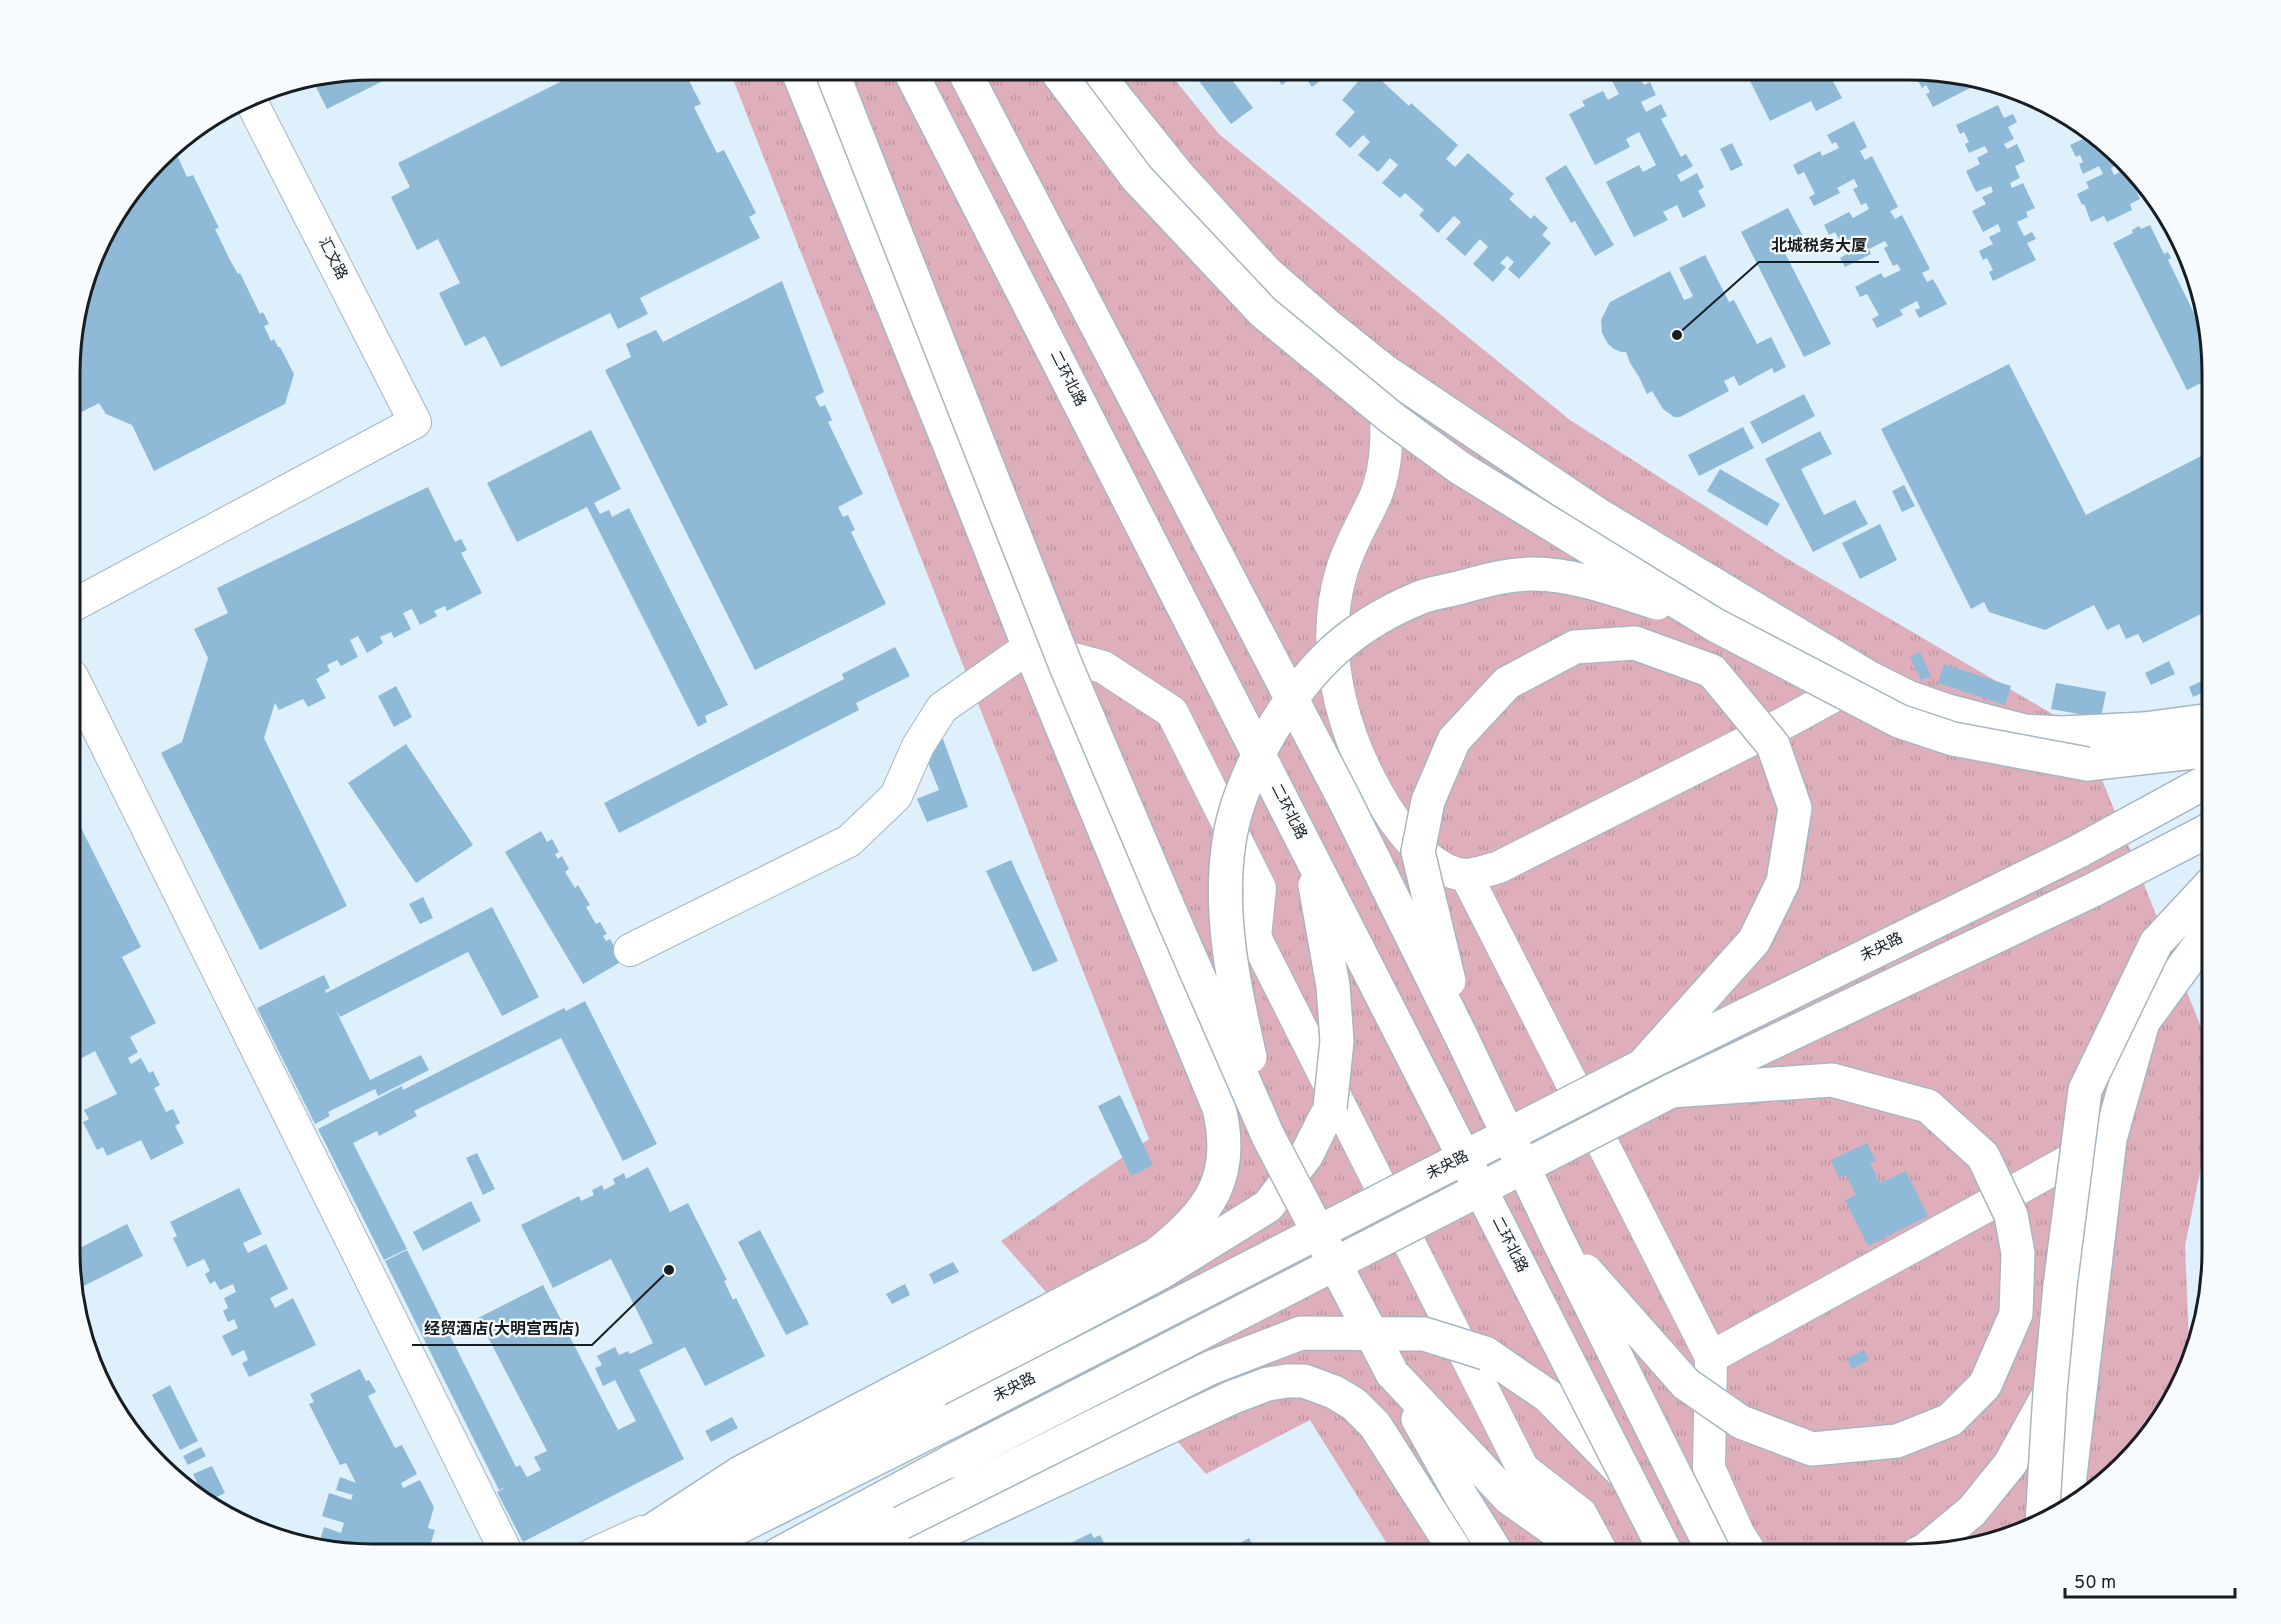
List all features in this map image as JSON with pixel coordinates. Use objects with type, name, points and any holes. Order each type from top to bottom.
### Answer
[{"type":"main road","points":[[634,1544],[740,1473],[1157,1254],[1180,1236],[1199,1216],[1214,1194],[1225,1150],[1224,1129],[1219,1108],[1029,647],[944,430],[801,80]]},
{"type":"main road","points":[[835,80],[1066,666],[1268,1136],[1392,1373],[1461,1496],[1491,1544]]},
{"type":"main road","name":"二环北路","points":[[915,80],[1662,1544]]},
{"type":"main road","points":[[969,80],[1338,788],[1462,1038],[1556,1236],[1710,1544]]},
{"type":"main road","points":[[1063,80],[1137,178],[1195,242],[1263,312],[1325,365],[1460,468],[1715,624],[1899,720],[1953,739],[2087,764],[2202,751]]},
{"type":"main road","points":[[1102,80],[1178,175],[1267,273],[1383,370],[1597,514],[1868,677],[1908,697],[1948,711],[2024,732],[2062,733],[2144,729],[2202,721]]},
{"type":"main road","points":[[1268,1136],[1238,1006],[1227,941],[1225,895],[1229,842],[1239,797],[1255,762],[1279,716],[1310,673],[1325,657],[1360,630],[1399,608],[1420,598],[1500,576],[1536,574],[1580,581],[1661,604],[1715,624]]},
{"type":"main road","points":[[1462,1038],[1418,852],[1428,801],[1454,740],[1507,683],[1575,647],[1635,643],[1712,671],[1773,746],[1795,808],[1783,882],[1754,941],[1642,1066]]},
{"type":"main road","name":"未央路","points":[[705,1544],[953,1420],[1642,1066],[2079,851],[2202,784]]},
{"type":"main road","points":[[797,1544],[952,1461],[1671,1091],[2093,890],[2202,834]]},
{"type":"main road","points":[[691,1544],[838,1444],[1160,1273],[1268,1206],[1306,1156],[1329,1108],[1337,1041],[1333,997],[1309,854]]},
{"type":"main road","points":[[2043,1511],[2050,1392],[2060,1286],[2085,1090],[2156,943],[2202,894]]},
{"type":"main road","points":[[2067,1497],[2110,1139],[2143,1022],[2202,941]]},
{"type":"main road","points":[[1556,1236],[1686,1384],[1741,1422],[1812,1449],[1897,1441],[1950,1420],[1985,1385],[2016,1314],[2018,1253],[2012,1215],[1983,1156],[1928,1106],[1832,1080],[1671,1091]]},
{"type":"main road","points":[[848,1544],[902,1523],[1210,1368],[1301,1333],[1424,1334],[1485,1353],[1548,1396],[1630,1481]]},
{"type":"main road","points":[[1392,1373],[1509,1498],[1574,1544]]},
{"type":"main road","points":[[915,1544],[1233,1397],[1268,1384],[1304,1381],[1334,1392],[1354,1404],[1375,1425],[1451,1544]]},
{"type":"main road","points":[[1933,1543],[1972,1511],[2010,1464],[2050,1392]]},
{"type":"street","name":"汇文路","points":[[80,602],[415,422],[253,105]]},
{"type":"street","points":[[1383,370],[1388,437],[1376,494],[1356,533],[1342,570],[1334,606],[1332,639],[1344,717],[1365,770],[1380,799],[1403,832],[1426,857],[1451,872],[1466,875],[1499,867],[1786,722],[1868,677]]},
{"type":"street","points":[[630,950],[849,841],[896,796],[918,746],[942,708],[1029,647],[1103,667],[1172,712],[1260,888],[1255,937],[1523,1469],[1581,1514],[1597,1544]]},
{"type":"street","points":[[80,692],[502,1544]]},
{"type":"street","points":[[1466,875],[1711,1357],[1709,1468],[1745,1544]]},
{"type":"street","points":[[1711,1357],[2110,1139]]},
{"type":"street","points":[[615,1544],[673,1517]]},
{"type":"street","points":[[939,1544],[970,1519]]},
{"type":"green space","points":[[733,80],[1175,80],[1219,134],[1570,420],[1786,558],[2083,732],[2202,1030],[2202,1162],[2185,1246],[2189,1337],[2179,1364],[2162,1398],[2141,1430],[2116,1459],[2087,1484],[2055,1505],[2021,1522],[1984,1535],[1928,1544],[1387,1544],[1310,1420],[1206,1474],[1001,1241],[1149,1139]]},
{"type":"building","points":[[353,80],[385,80],[327,109],[315,85]]},
{"type":"building","points":[[564,80],[689,80],[701,104],[694,107],[717,153],[724,150],[756,213],[749,217],[760,238],[640,298],[648,314],[618,329],[610,313],[501,367],[485,336],[465,346],[439,293],[460,283],[438,239],[417,250],[391,197],[410,187],[398,163]]},
{"type":"building","points":[[1198,80],[1232,80],[1253,108],[1231,124]]},
{"type":"building","points":[[1278,80],[1288,80],[1282,85]]},
{"type":"building","points":[[1307,80],[1321,80],[1312,87]]},
{"type":"building","points":[[1359,80],[1381,80],[1409,106],[1411,103],[1458,145],[1446,159],[1455,167],[1468,153],[1514,194],[1509,199],[1531,219],[1534,215],[1548,228],[1542,235],[1551,243],[1519,279],[1508,269],[1514,262],[1507,256],[1500,263],[1506,267],[1493,282],[1473,264],[1488,247],[1480,239],[1465,256],[1446,239],[1461,222],[1454,216],[1438,233],[1419,215],[1424,210],[1405,193],[1400,198],[1382,183],[1398,165],[1390,158],[1378,172],[1358,155],[1370,142],[1363,135],[1350,148],[1335,134],[1355,112],[1342,100]]},
{"type":"building","points":[[1641,80],[1644,85],[1650,82],[1656,95],[1641,102],[1646,112],[1661,104],[1667,116],[1661,119],[1681,157],[1686,154],[1693,166],[1677,175],[1681,182],[1697,173],[1704,187],[1698,191],[1706,206],[1683,218],[1677,205],[1663,212],[1668,220],[1634,237],[1606,182],[1639,165],[1643,172],[1656,165],[1639,132],[1626,139],[1630,147],[1595,165],[1569,114],[1585,106],[1582,101],[1603,91],[1608,100],[1619,94],[1612,81]]},
{"type":"building","points":[[1750,80],[1832,80],[1842,98],[1816,111],[1811,101],[1770,121]]},
{"type":"building","points":[[1918,80],[1973,87],[1933,107],[1926,94],[1930,92],[1926,85],[1922,88]]},
{"type":"building","points":[[1998,105],[2004,118],[2013,114],[2017,122],[2008,127],[2014,139],[2004,144],[2007,149],[2017,144],[2025,161],[2015,166],[2020,178],[2010,183],[2012,188],[2023,183],[2035,208],[2026,212],[2028,217],[2017,222],[2024,236],[2032,232],[2036,239],[2027,243],[2036,260],[1993,281],[1989,272],[1993,270],[1987,258],[1983,260],[1979,251],[1993,244],[1989,237],[2001,231],[1998,224],[1983,232],[1972,211],[1986,204],[1982,197],[1993,192],[1991,186],[1976,192],[1966,171],[1980,164],[1977,158],[1988,152],[1985,146],[1969,153],[1965,144],[1969,142],[1964,132],[1960,134],[1956,125]]},
{"type":"building","points":[[1854,121],[1867,147],[1860,151],[1865,160],[1872,156],[1898,207],[1890,211],[1895,219],[1902,215],[1930,269],[1922,273],[1927,282],[1933,279],[1947,304],[1919,318],[1915,310],[1920,308],[1917,301],[1900,310],[1903,315],[1877,328],[1872,319],[1879,315],[1867,294],[1860,297],[1855,287],[1881,273],[1884,278],[1901,270],[1897,264],[1893,266],[1884,248],[1888,246],[1885,241],[1869,249],[1871,254],[1845,267],[1840,258],[1847,254],[1835,232],[1829,235],[1824,225],[1849,212],[1853,218],[1869,209],[1866,203],[1861,205],[1853,189],[1858,187],[1854,179],[1837,188],[1840,193],[1814,206],[1809,197],[1815,194],[1804,172],[1798,175],[1793,165],[1820,151],[1822,156],[1839,148],[1836,142],[1832,144],[1827,135]]},
{"type":"building","points":[[2084,138],[2116,165],[2111,168],[2114,175],[2122,171],[2133,184],[2140,199],[2130,204],[2132,210],[2107,222],[2104,216],[2091,222],[2077,194],[2089,188],[2086,182],[2103,174],[2099,166],[2083,174],[2079,164],[2083,162],[2080,155],[2076,157],[2070,145]]},
{"type":"building","points":[[1732,143],[1743,165],[1731,171],[1720,149]]},
{"type":"building","points":[[177,155],[187,177],[193,175],[219,228],[215,229],[230,260],[238,274],[240,273],[260,314],[263,312],[269,324],[264,326],[271,341],[274,339],[280,347],[294,374],[285,404],[154,471],[132,425],[106,414],[99,403],[80,413],[80,353],[89,297],[110,243],[140,194]]},
{"type":"building","points":[[1566,165],[1614,245],[1595,256],[1575,221],[1571,223],[1545,178]]},
{"type":"building","points":[[1788,208],[1803,236],[1782,247],[1831,344],[1804,357],[1741,232]]},
{"type":"building","points":[[2150,225],[2164,254],[2168,252],[2171,258],[2168,260],[2196,315],[2202,382],[2187,390],[2113,243],[2133,233],[2132,230],[2139,226],[2141,229]]},
{"type":"building","points":[[1705,255],[1729,302],[1734,300],[1757,344],[1771,337],[1786,367],[1774,373],[1772,368],[1739,386],[1734,376],[1724,381],[1729,391],[1680,417],[1674,417],[1663,409],[1652,391],[1647,394],[1626,352],[1614,349],[1608,344],[1602,333],[1601,320],[1610,302],[1670,271],[1684,300],[1690,298],[1693,296],[1679,268]]},
{"type":"building","points":[[782,281],[824,392],[815,397],[820,407],[825,405],[832,420],[828,422],[863,494],[838,507],[843,517],[848,515],[855,530],[851,532],[886,604],[755,670],[605,370],[631,357],[626,344],[656,330],[663,342]]},
{"type":"building","points":[[2009,364],[2086,515],[2202,456],[2202,614],[2143,643],[2138,634],[2126,639],[2119,624],[2107,630],[2094,605],[2045,630],[1989,612],[1984,602],[1971,609],[1881,429]]},
{"type":"building","points":[[1804,394],[1815,416],[1762,444],[1750,422]]},
{"type":"building","points":[[1743,427],[1754,448],[1699,476],[1688,455]]},
{"type":"building","points":[[591,430],[621,489],[594,503],[600,514],[609,510],[612,517],[629,508],[728,705],[705,716],[707,722],[698,727],[587,507],[517,542],[487,483]]},
{"type":"building","points":[[1820,431],[1832,454],[1801,469],[1824,515],[1855,500],[1868,524],[1813,552],[1765,459]]},
{"type":"building","points":[[1720,469],[1780,504],[1767,526],[1707,491]]},
{"type":"building","points":[[1904,485],[1915,506],[1902,512],[1892,491]]},
{"type":"building","points":[[428,487],[455,542],[461,539],[467,550],[461,553],[482,593],[447,611],[445,606],[434,611],[437,616],[420,625],[412,609],[403,613],[411,629],[394,638],[391,632],[380,637],[383,643],[367,653],[358,636],[350,640],[358,657],[341,666],[337,660],[327,665],[330,671],[316,679],[326,698],[308,707],[303,699],[279,710],[275,703],[264,738],[347,906],[260,950],[161,753],[182,742],[208,658],[194,629],[228,613],[217,588]]},
{"type":"building","points":[[1880,524],[1897,560],[1860,579],[1842,543]]},
{"type":"building","points":[[895,647],[910,676],[856,703],[859,710],[619,833],[604,803],[844,679],[842,674]]},
{"type":"building","points":[[1920,652],[1931,676],[1921,680],[1910,657]]},
{"type":"building","points":[[2169,661],[2175,674],[2151,685],[2145,673]]},
{"type":"building","points":[[1944,664],[2011,686],[2005,705],[1938,683]]},
{"type":"building","points":[[2202,681],[2202,693],[2193,697],[2189,687]]},
{"type":"building","points":[[2056,683],[2106,692],[2101,718],[2051,709]]},
{"type":"building","points":[[396,686],[412,717],[394,727],[378,696]]},
{"type":"building","points":[[940,731],[968,807],[927,822],[917,799],[939,790],[923,750]]},
{"type":"building","points":[[406,744],[473,845],[416,883],[348,783]]},
{"type":"building","points":[[80,826],[141,947],[122,957],[156,1023],[130,1037],[138,1052],[128,1058],[131,1064],[141,1058],[149,1073],[153,1071],[160,1085],[154,1088],[166,1112],[173,1109],[180,1123],[175,1126],[184,1143],[151,1160],[141,1140],[107,1156],[103,1147],[97,1150],[83,1122],[89,1119],[84,1110],[117,1094],[95,1051],[80,1059]]},
{"type":"building","points":[[541,831],[547,842],[552,839],[559,852],[555,854],[558,859],[562,856],[569,869],[565,872],[575,888],[578,885],[590,905],[586,907],[596,924],[600,922],[607,934],[603,936],[606,941],[610,939],[617,951],[613,953],[619,963],[583,984],[505,852]]},
{"type":"building","points":[[1011,860],[1058,961],[1033,972],[986,871]]},
{"type":"building","points":[[423,897],[433,918],[420,924],[409,904]]},
{"type":"building","points":[[492,907],[539,997],[502,1016],[468,952],[340,1017],[335,1009],[370,1080],[421,1055],[429,1070],[378,1096],[375,1089],[328,1112],[330,1116],[315,1124],[257,1008],[324,975],[330,988],[325,990],[326,993]]},
{"type":"building","points":[[585,1001],[657,1144],[623,1161],[561,1038],[414,1111],[417,1116],[379,1136],[377,1131],[353,1143],[407,1249],[384,1260],[318,1129],[402,1086],[403,1090],[564,1008],[566,1011]]},
{"type":"building","points":[[1120,1095],[1153,1165],[1131,1176],[1098,1106]]},
{"type":"building","points":[[1867,1143],[1876,1161],[1870,1163],[1880,1183],[1906,1171],[1928,1216],[1868,1246],[1845,1200],[1856,1195],[1846,1175],[1839,1178],[1831,1160]]},
{"type":"building","points":[[477,1153],[495,1189],[483,1195],[466,1158]]},
{"type":"building","points":[[648,1167],[670,1212],[688,1203],[727,1280],[724,1281],[733,1300],[736,1298],[765,1356],[705,1386],[685,1347],[639,1370],[684,1459],[523,1542],[497,1492],[507,1487],[499,1490],[385,1261],[407,1250],[516,1467],[520,1465],[527,1477],[541,1470],[534,1457],[547,1451],[478,1318],[543,1285],[618,1430],[636,1421],[615,1380],[603,1386],[595,1368],[602,1365],[597,1356],[615,1347],[619,1355],[628,1351],[630,1354],[653,1343],[611,1259],[553,1288],[521,1225],[579,1196],[581,1201],[594,1195],[592,1190],[602,1185],[604,1190],[615,1184],[613,1179],[624,1173],[626,1179]]},
{"type":"building","points":[[239,1188],[262,1234],[243,1243],[248,1253],[266,1244],[288,1289],[270,1298],[275,1308],[293,1298],[316,1345],[249,1377],[242,1363],[248,1360],[244,1350],[232,1356],[222,1336],[238,1328],[234,1319],[228,1322],[223,1311],[228,1308],[224,1298],[236,1292],[233,1284],[220,1290],[215,1281],[210,1284],[205,1274],[210,1271],[204,1259],[187,1267],[173,1238],[177,1236],[170,1222]]},
{"type":"building","points":[[471,1201],[481,1221],[423,1251],[413,1232]]},
{"type":"building","points":[[127,1224],[143,1256],[82,1287],[80,1248]]},
{"type":"building","points":[[760,1230],[809,1324],[786,1335],[738,1242]]},
{"type":"building","points":[[953,1262],[959,1272],[934,1284],[929,1274]]},
{"type":"building","points":[[905,1284],[910,1295],[892,1304],[886,1294]]},
{"type":"building","points":[[1864,1350],[1869,1360],[1852,1369],[1847,1358]]},
{"type":"building","points":[[360,1369],[366,1381],[369,1380],[376,1392],[368,1396],[395,1448],[402,1445],[417,1474],[401,1483],[403,1488],[420,1480],[434,1507],[428,1528],[435,1530],[431,1544],[353,1544],[320,1540],[324,1527],[341,1533],[344,1523],[322,1516],[329,1493],[351,1500],[353,1495],[336,1490],[340,1477],[356,1483],[346,1463],[340,1465],[309,1404],[314,1402],[310,1394]]},
{"type":"building","points":[[170,1385],[198,1441],[180,1450],[152,1395]]},
{"type":"building","points":[[732,1417],[738,1428],[711,1442],[705,1431]]},
{"type":"building","points":[[201,1447],[206,1456],[188,1465],[183,1456]]},
{"type":"building","points":[[212,1466],[225,1493],[215,1498],[199,1488],[193,1474]]},
{"type":"building","points":[[1091,1533],[1094,1538],[1100,1535],[1104,1544],[1069,1544]]},
{"type":"building","points":[[1249,1538],[1252,1544],[1238,1544]]},
{"type":"place","name":"北城税务大厦","points":[[1677,335]]},
{"type":"place","name":"经贸酒店(大明宫西店)","points":[[669,1270]]}]
